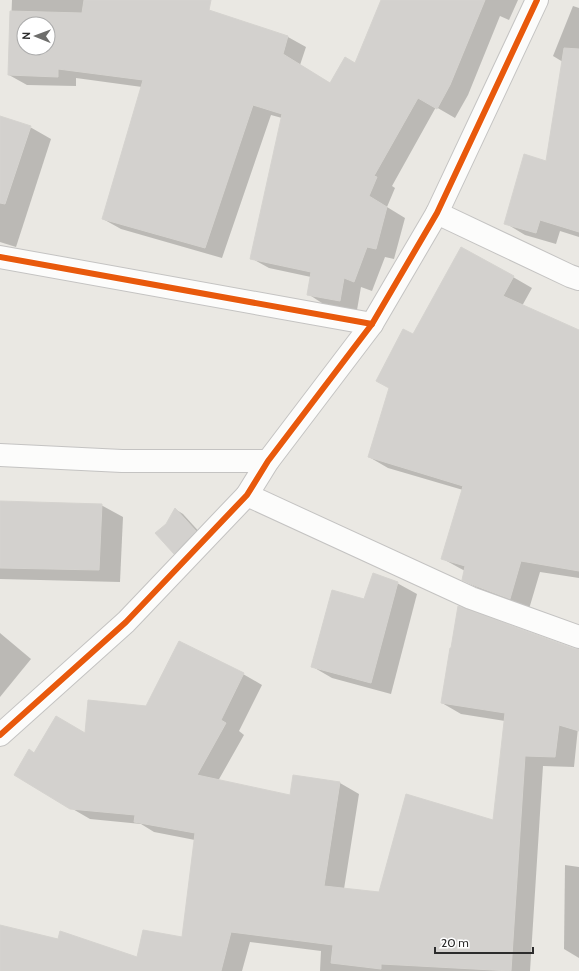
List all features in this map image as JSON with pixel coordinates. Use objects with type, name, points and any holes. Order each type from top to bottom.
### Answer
[{"type":"street","points":[[0,735],[126,622],[247,495],[268,461],[372,324],[437,213],[537,0]]},
{"type":"street","points":[[437,213],[579,280]]},
{"type":"street","points":[[0,257],[372,324]]},
{"type":"street","points":[[0,455],[122,461],[268,461]]},
{"type":"street","points":[[247,495],[471,598],[579,637]]},
{"type":"building","points":[[84,0],[211,0],[209,10],[288,36],[283,54],[330,83],[345,57],[355,63],[381,0],[485,0],[450,85],[437,109],[418,98],[374,176],[377,177],[369,196],[387,207],[376,249],[367,247],[354,282],[344,278],[340,301],[307,295],[311,272],[250,259],[282,114],[253,105],[205,248],[102,219],[143,80],[58,69],[58,77],[8,75],[10,11],[82,13]]},
{"type":"building","points":[[564,48],[579,49],[579,232],[540,220],[536,233],[504,224],[524,154],[546,161]]},
{"type":"building","points":[[0,116],[31,126],[5,204],[0,203]]},
{"type":"building","points":[[461,247],[514,276],[503,296],[579,330],[579,571],[521,561],[510,599],[462,580],[465,566],[441,559],[463,486],[368,457],[389,388],[376,381],[403,329],[413,334]]},
{"type":"building","points":[[0,501],[102,504],[99,570],[0,568]]},
{"type":"building","points":[[175,508],[196,531],[174,554],[155,533],[166,524]]},
{"type":"building","points":[[373,573],[398,582],[371,683],[311,667],[332,590],[364,599]]},
{"type":"building","points":[[458,606],[575,649],[579,649],[579,731],[559,725],[555,757],[525,756],[511,971],[381,964],[381,969],[331,963],[333,945],[231,932],[221,971],[0,971],[0,925],[58,939],[60,931],[137,957],[143,930],[182,937],[195,833],[134,822],[135,815],[70,809],[14,775],[29,749],[34,753],[56,716],[85,733],[88,700],[146,706],[179,641],[244,673],[221,720],[226,723],[197,775],[290,795],[293,775],[340,782],[324,886],[379,892],[406,794],[493,820],[505,713],[441,703]]},
{"type":"cycle path","points":[[0,735],[126,622],[247,495],[268,461],[372,324],[437,213],[537,0]]},
{"type":"cycle path","points":[[0,257],[372,324]]}]
